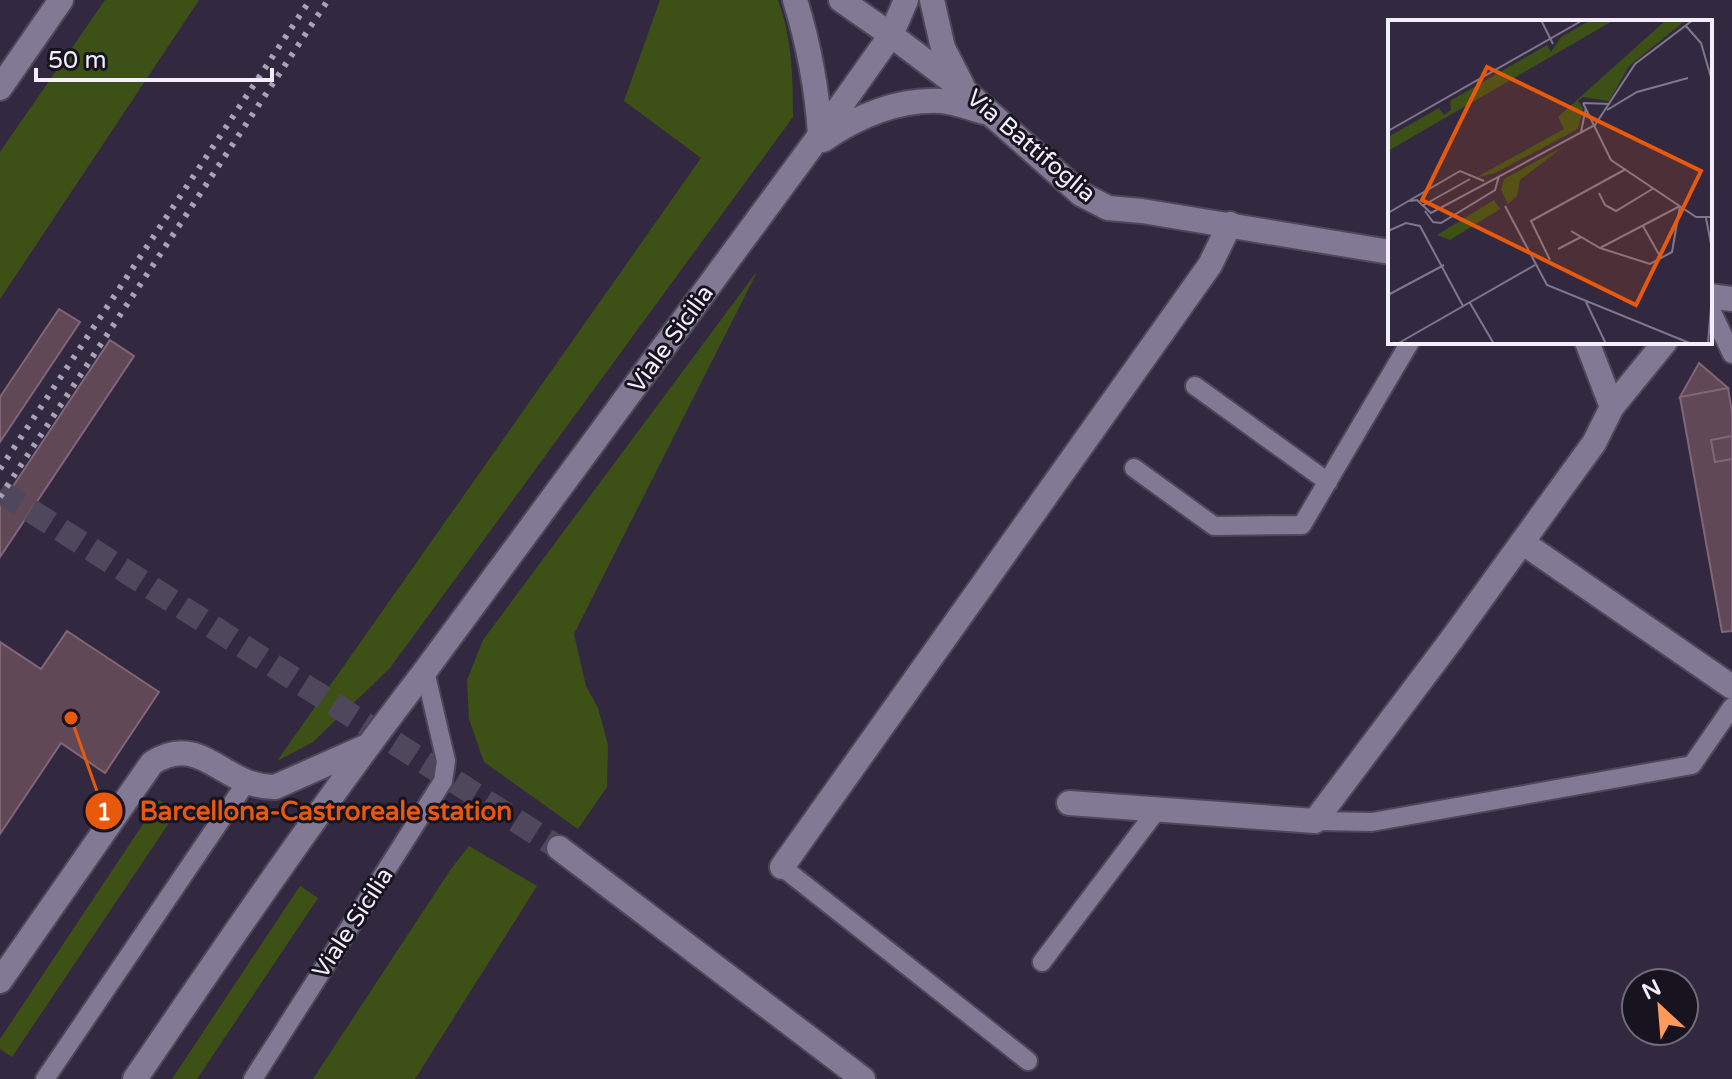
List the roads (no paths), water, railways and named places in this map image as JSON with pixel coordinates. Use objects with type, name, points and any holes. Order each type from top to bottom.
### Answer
[{"type":"street","points":[[0,88],[61,0]]},
{"type":"street","points":[[795,0],[813,64],[818,100],[814,143]]},
{"type":"street","name":"Via Battifoglia","points":[[841,0],[965,91],[1081,194],[1108,208],[1230,224],[1388,252]]},
{"type":"street","name":"Viale Sicilia","points":[[135,1079],[367,746],[814,143],[891,35],[906,0]]},
{"type":"street","points":[[932,0],[943,48],[965,91]]},
{"type":"street","points":[[814,143],[871,113],[905,103],[943,101],[988,113]]},
{"type":"street","points":[[782,867],[1210,265],[1230,224]]},
{"type":"street","points":[[1712,296],[1732,299]]},
{"type":"street","points":[[1588,344],[1612,407]]},
{"type":"street","points":[[1069,803],[1315,821],[1594,443],[1612,407],[1663,344]]},
{"type":"street","points":[[1522,542],[1732,687]]},
{"type":"street","name":"Viale Sicilia","points":[[0,981],[152,763],[165,755],[179,752],[193,754],[246,783],[260,788],[275,787],[367,746]]},
{"type":"street","points":[[559,848],[863,1079]]},
{"type":"lane","points":[[1712,312],[1732,354]]},
{"type":"lane","points":[[1134,468],[1214,526],[1302,525],[1409,344]]},
{"type":"lane","points":[[1195,386],[1328,482]]},
{"type":"lane","name":"Viale Sicilia","points":[[253,1079],[443,781],[446,761],[425,671]]},
{"type":"lane","points":[[1315,821],[1372,822],[1692,765],[1732,707]]},
{"type":"lane","points":[[45,1079],[246,783]]},
{"type":"lane","points":[[1042,962],[1157,810]]},
{"type":"lane","points":[[782,867],[1028,1061]]},
{"type":"tunnel","points":[[0,491],[559,848]]},
{"type":"railway","points":[[0,469],[310,0]]},
{"type":"railway","points":[[0,497],[328,0]]},
{"type":"place","name":"Barcellona-Castroreale station","points":[[71,718]]}]
